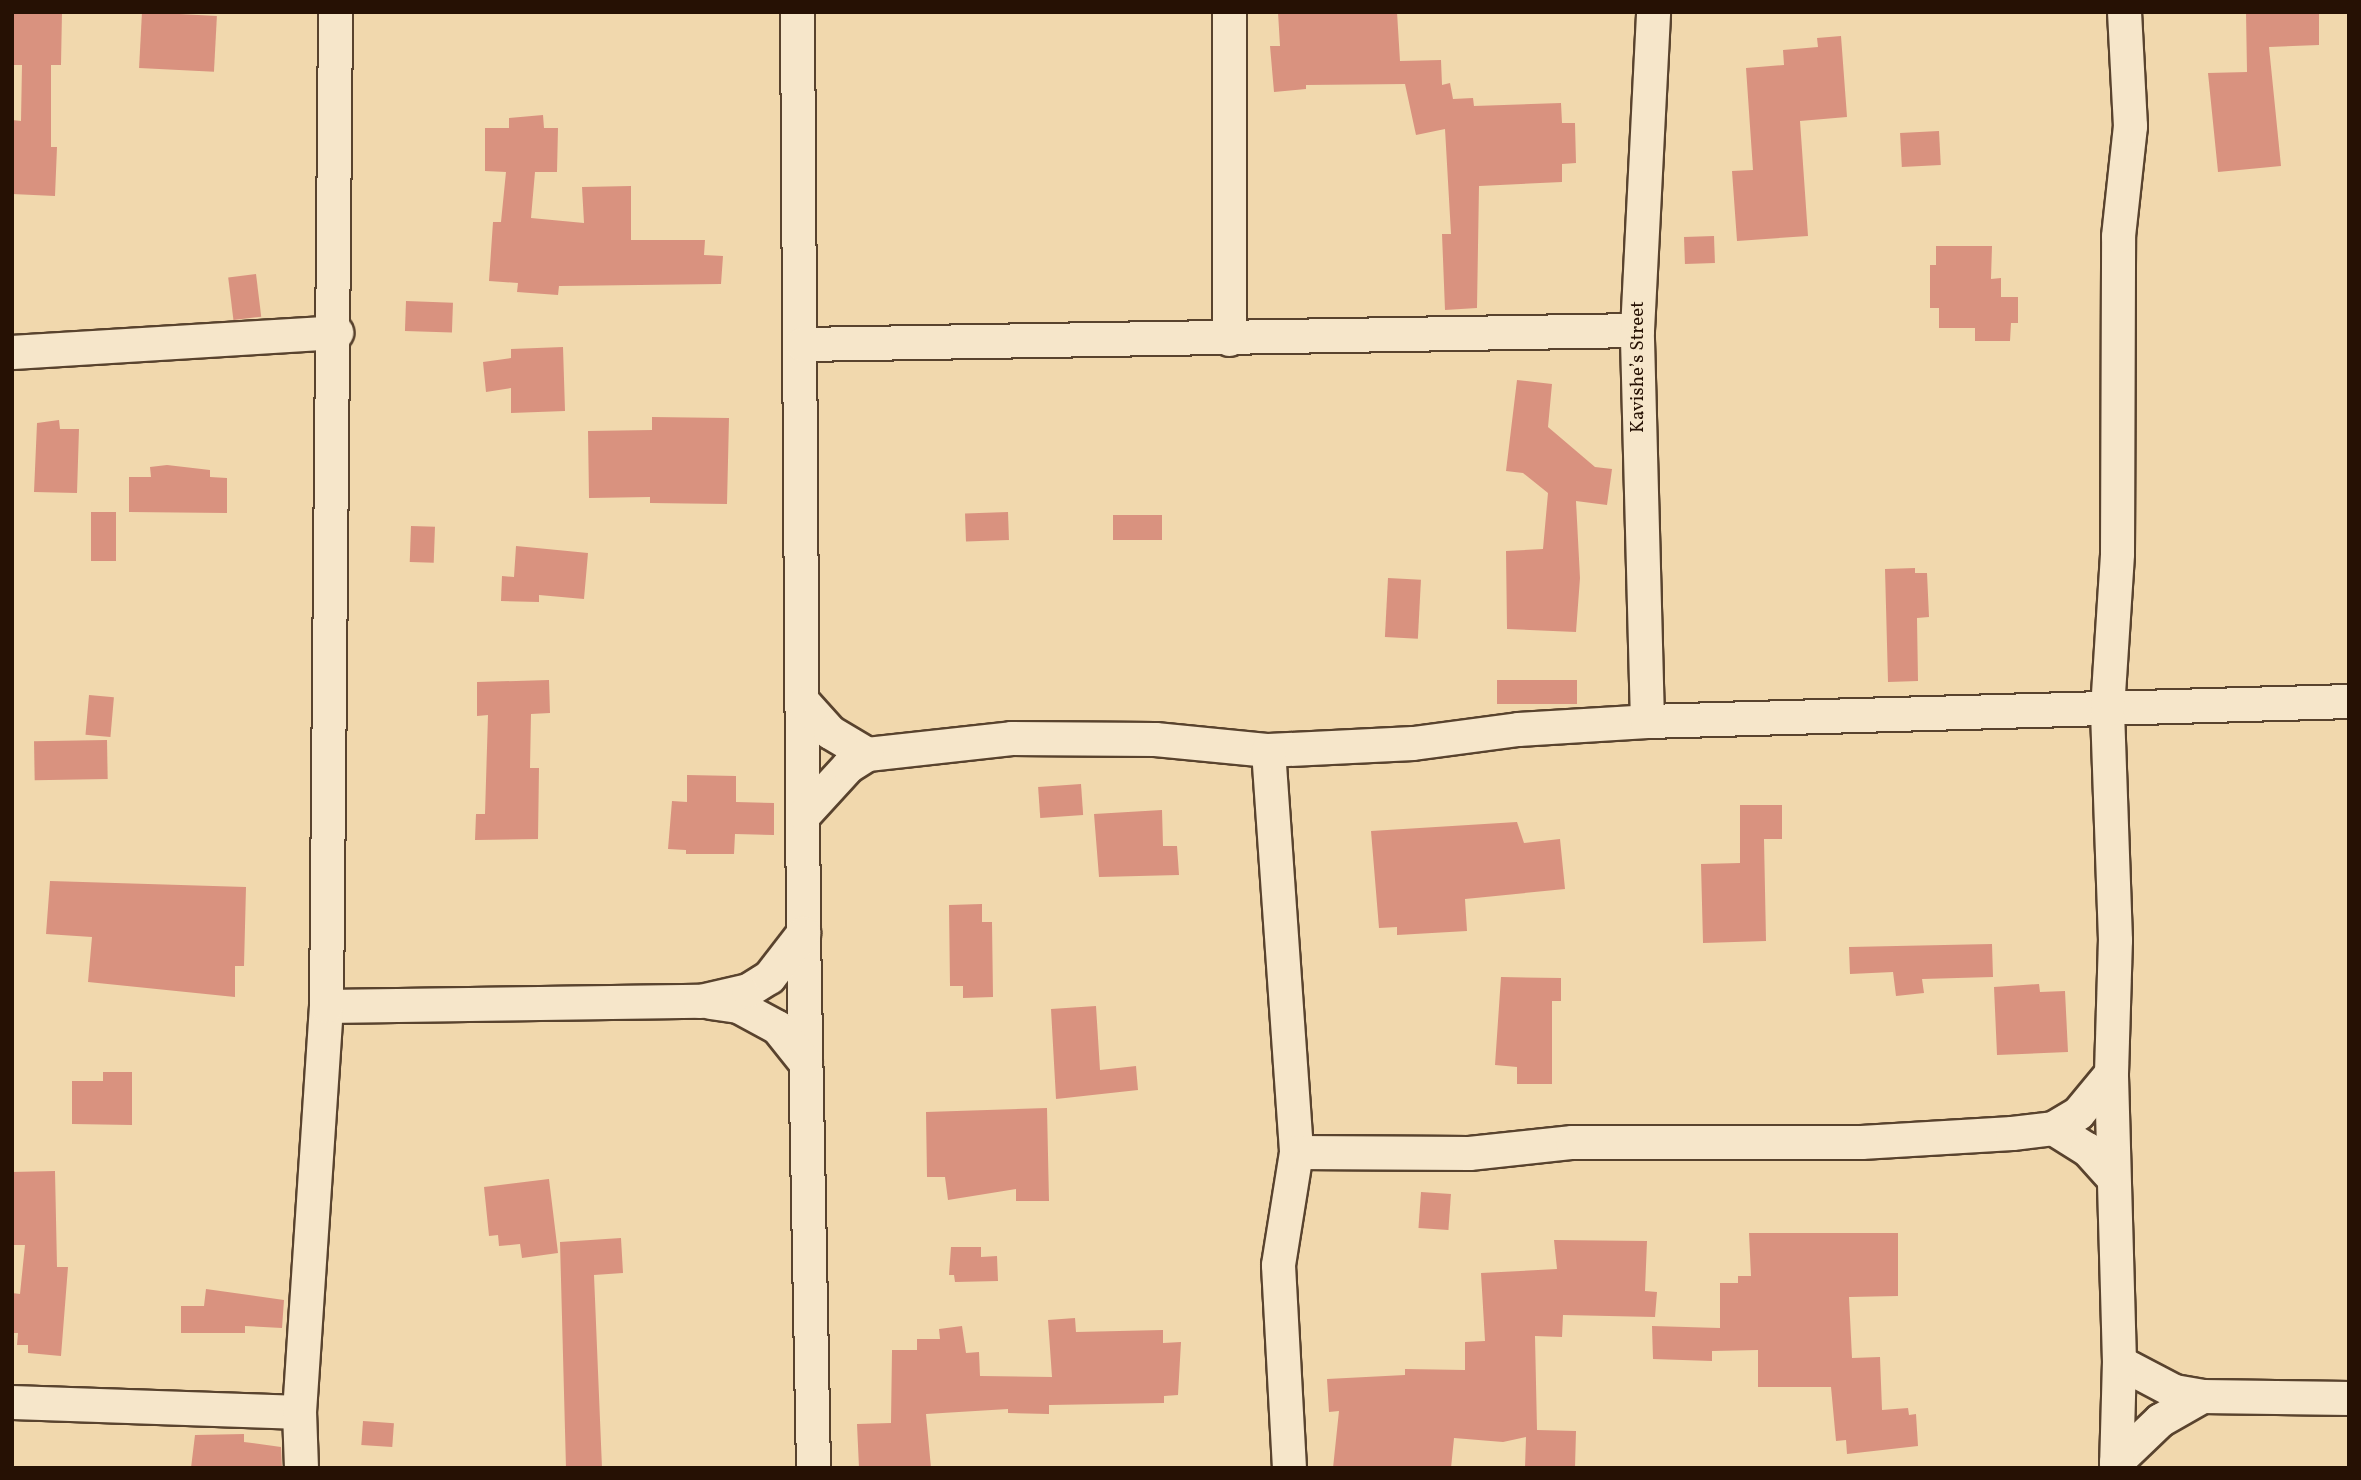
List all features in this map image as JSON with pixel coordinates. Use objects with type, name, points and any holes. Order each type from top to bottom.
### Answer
[{"type":"street","points":[[301,1468],[299,1412],[326,1006],[335,332],[335,12]]},
{"type":"street","points":[[797,12],[802,344],[803,933],[813,1468]]},
{"type":"street","points":[[1229,12],[1229,339]]},
{"type":"street","name":"Kavishe’s Street","points":[[1647,722],[1637,330],[1653,12]]},
{"type":"street","points":[[2116,1465],[2119,1362],[2110,1073],[2115,940],[2108,709],[2117,552],[2118,236],[2130,127],[2124,12]]},
{"type":"street","points":[[802,344],[1229,339],[1637,330]]},
{"type":"street","points":[[12,352],[335,332]]},
{"type":"street","points":[[804,814],[848,766],[867,754],[1011,738],[1155,739],[1268,750],[1413,743],[1518,729],[1647,722],[2349,701]]},
{"type":"street","points":[[804,703],[830,732],[867,754]]},
{"type":"street","points":[[1268,750],[1296,1152],[1278,1265],[1289,1468]]},
{"type":"street","points":[[700,1001],[748,990],[769,977],[803,933]]},
{"type":"street","points":[[326,1006],[700,1001],[738,1006],[777,1027],[805,1062]]},
{"type":"street","points":[[1296,1152],[1469,1153],[1573,1142],[1861,1142],[2053,1128],[2094,1098],[2110,1073]]},
{"type":"street","points":[[2053,1128],[2087,1149],[2113,1178]]},
{"type":"street","points":[[2119,1362],[2174,1391],[2202,1396],[2349,1398]]},
{"type":"street","points":[[2116,1465],[2160,1420],[2202,1396]]},
{"type":"street","points":[[12,1402],[299,1412]]},
{"type":"building","points":[[12,12],[62,12],[61,65],[51,65],[51,147],[57,147],[55,196],[12,194],[12,120],[21,121],[22,65],[12,65]]},
{"type":"building","points":[[142,12],[217,16],[214,72],[139,68]]},
{"type":"building","points":[[1278,12],[1397,12],[1400,61],[1441,60],[1442,85],[1450,83],[1453,99],[1473,98],[1474,106],[1561,103],[1562,123],[1575,123],[1576,163],[1562,164],[1562,182],[1479,186],[1477,308],[1445,310],[1442,234],[1451,234],[1445,129],[1416,135],[1405,84],[1306,85],[1306,89],[1274,92],[1270,46],[1280,46]]},
{"type":"building","points":[[2246,12],[2319,12],[2319,45],[2269,47],[2281,166],[2218,172],[2208,73],[2247,72]]},
{"type":"building","points":[[1841,36],[1847,117],[1800,121],[1808,236],[1737,241],[1732,171],[1753,170],[1746,68],[1784,65],[1783,50],[1818,47],[1817,38]]},
{"type":"building","points":[[543,115],[544,128],[558,128],[557,172],[535,172],[531,218],[584,223],[582,187],[631,186],[631,240],[705,240],[704,255],[723,256],[721,284],[559,286],[558,295],[517,292],[518,283],[489,281],[493,222],[501,222],[506,172],[485,171],[485,128],[509,128],[509,118]]},
{"type":"building","points":[[1939,131],[1941,165],[1902,167],[1900,133]]},
{"type":"building","points":[[1714,236],[1715,263],[1685,264],[1684,237]]},
{"type":"building","points":[[1936,246],[1992,246],[1991,279],[2001,278],[2001,297],[2018,297],[2018,323],[2011,323],[2010,341],[1975,341],[1975,328],[1939,328],[1939,308],[1930,308],[1930,265],[1936,265]]},
{"type":"building","points":[[256,274],[261,317],[233,320],[228,277]]},
{"type":"building","points":[[406,301],[453,303],[452,333],[405,331]]},
{"type":"building","points":[[563,347],[565,411],[511,413],[511,388],[486,392],[483,362],[511,358],[511,349]]},
{"type":"building","points":[[1517,380],[1552,384],[1548,427],[1595,467],[1612,469],[1607,505],[1576,501],[1580,578],[1576,632],[1507,629],[1506,551],[1543,549],[1548,493],[1523,473],[1506,471]]},
{"type":"building","points":[[652,417],[729,418],[727,504],[650,503],[650,497],[589,498],[588,431],[652,430]]},
{"type":"building","points":[[59,420],[60,429],[79,429],[77,493],[34,492],[37,423]]},
{"type":"building","points":[[167,465],[210,470],[210,477],[227,478],[227,513],[129,512],[129,477],[151,477],[150,467]]},
{"type":"building","points":[[91,512],[116,512],[116,561],[91,561]]},
{"type":"building","points":[[1008,512],[1009,540],[966,541],[965,514]]},
{"type":"building","points":[[1113,515],[1162,515],[1162,540],[1113,540]]},
{"type":"building","points":[[411,526],[435,527],[434,563],[410,562]]},
{"type":"building","points":[[516,546],[588,553],[584,599],[539,595],[539,602],[501,601],[502,576],[514,577]]},
{"type":"building","points":[[1915,568],[1915,573],[1927,573],[1929,617],[1917,618],[1918,681],[1888,682],[1885,569]]},
{"type":"building","points":[[1388,578],[1421,580],[1418,639],[1385,637]]},
{"type":"building","points":[[549,680],[550,713],[531,714],[530,768],[539,768],[538,839],[475,840],[476,814],[485,814],[488,715],[477,716],[477,682]]},
{"type":"building","points":[[1497,680],[1577,680],[1577,704],[1497,704]]},
{"type":"building","points":[[89,695],[114,697],[110,737],[86,735]]},
{"type":"building","points":[[107,740],[108,779],[35,780],[34,741]]},
{"type":"building","points":[[687,775],[736,776],[736,802],[774,803],[774,835],[735,834],[734,854],[686,854],[686,850],[668,849],[672,801],[687,802]]},
{"type":"building","points":[[1081,784],[1083,815],[1040,818],[1038,787]]},
{"type":"building","points":[[1740,805],[1782,805],[1782,839],[1764,839],[1766,941],[1703,943],[1701,864],[1740,863]]},
{"type":"building","points":[[1162,810],[1163,846],[1177,846],[1179,875],[1099,877],[1094,814]]},
{"type":"building","points":[[1517,822],[1524,843],[1560,839],[1565,889],[1465,899],[1467,931],[1397,935],[1397,927],[1379,928],[1371,831]]},
{"type":"building","points":[[50,881],[246,887],[244,966],[235,966],[235,997],[88,982],[92,937],[46,934]]},
{"type":"building","points":[[982,904],[982,922],[992,922],[993,997],[963,998],[963,986],[950,986],[949,905]]},
{"type":"building","points":[[1992,944],[1993,977],[1922,979],[1924,993],[1896,996],[1893,972],[1850,974],[1849,947]]},
{"type":"building","points":[[1501,977],[1561,978],[1561,1001],[1552,1001],[1552,1084],[1517,1084],[1517,1067],[1495,1065]]},
{"type":"building","points":[[2039,984],[2040,992],[2065,991],[2068,1052],[1997,1055],[1994,987]]},
{"type":"building","points":[[1096,1006],[1100,1070],[1136,1066],[1138,1090],[1056,1099],[1051,1009]]},
{"type":"building","points":[[103,1072],[132,1072],[132,1125],[72,1124],[72,1081],[103,1081]]},
{"type":"building","points":[[1047,1108],[1049,1201],[1016,1201],[1016,1189],[948,1200],[945,1177],[927,1177],[926,1112]]},
{"type":"building","points":[[55,1171],[57,1267],[68,1267],[61,1356],[28,1353],[28,1345],[17,1345],[18,1333],[12,1333],[12,1293],[20,1294],[25,1245],[12,1245],[12,1172]]},
{"type":"building","points":[[549,1179],[558,1253],[522,1258],[520,1244],[499,1246],[498,1235],[489,1236],[484,1187]]},
{"type":"building","points":[[1421,1192],[1451,1194],[1448,1230],[1418,1228]]},
{"type":"building","points":[[1749,1233],[1898,1233],[1898,1296],[1849,1297],[1852,1358],[1880,1357],[1882,1410],[1908,1408],[1909,1415],[1916,1414],[1918,1446],[1847,1454],[1846,1440],[1836,1441],[1831,1387],[1758,1387],[1758,1350],[1712,1351],[1712,1361],[1653,1359],[1652,1326],[1720,1328],[1720,1283],[1738,1283],[1738,1276],[1751,1276]]},
{"type":"building","points":[[621,1238],[623,1273],[594,1275],[602,1468],[566,1468],[560,1242]]},
{"type":"building","points":[[1554,1240],[1647,1241],[1645,1291],[1657,1292],[1655,1317],[1563,1315],[1562,1337],[1535,1336],[1537,1430],[1576,1431],[1575,1468],[1525,1467],[1526,1437],[1503,1442],[1454,1438],[1451,1468],[1333,1468],[1339,1411],[1329,1412],[1327,1379],[1405,1375],[1405,1369],[1465,1370],[1465,1342],[1485,1341],[1481,1273],[1557,1269]]},
{"type":"building","points":[[951,1247],[981,1247],[981,1257],[997,1256],[998,1281],[955,1282],[954,1275],[949,1275]]},
{"type":"building","points":[[206,1289],[284,1300],[282,1328],[245,1326],[245,1333],[181,1333],[181,1306],[204,1306]]},
{"type":"building","points":[[1075,1318],[1076,1332],[1163,1330],[1163,1343],[1181,1342],[1178,1395],[1164,1396],[1164,1403],[1049,1405],[1049,1414],[1008,1413],[1008,1409],[926,1414],[931,1468],[859,1468],[857,1424],[891,1423],[892,1350],[917,1350],[917,1339],[940,1339],[939,1329],[962,1326],[966,1353],[979,1352],[980,1376],[1052,1377],[1048,1320]]},
{"type":"building","points":[[363,1421],[394,1423],[392,1447],[361,1445]]},
{"type":"building","points":[[244,1434],[244,1442],[281,1447],[282,1468],[191,1468],[195,1435]]}]
